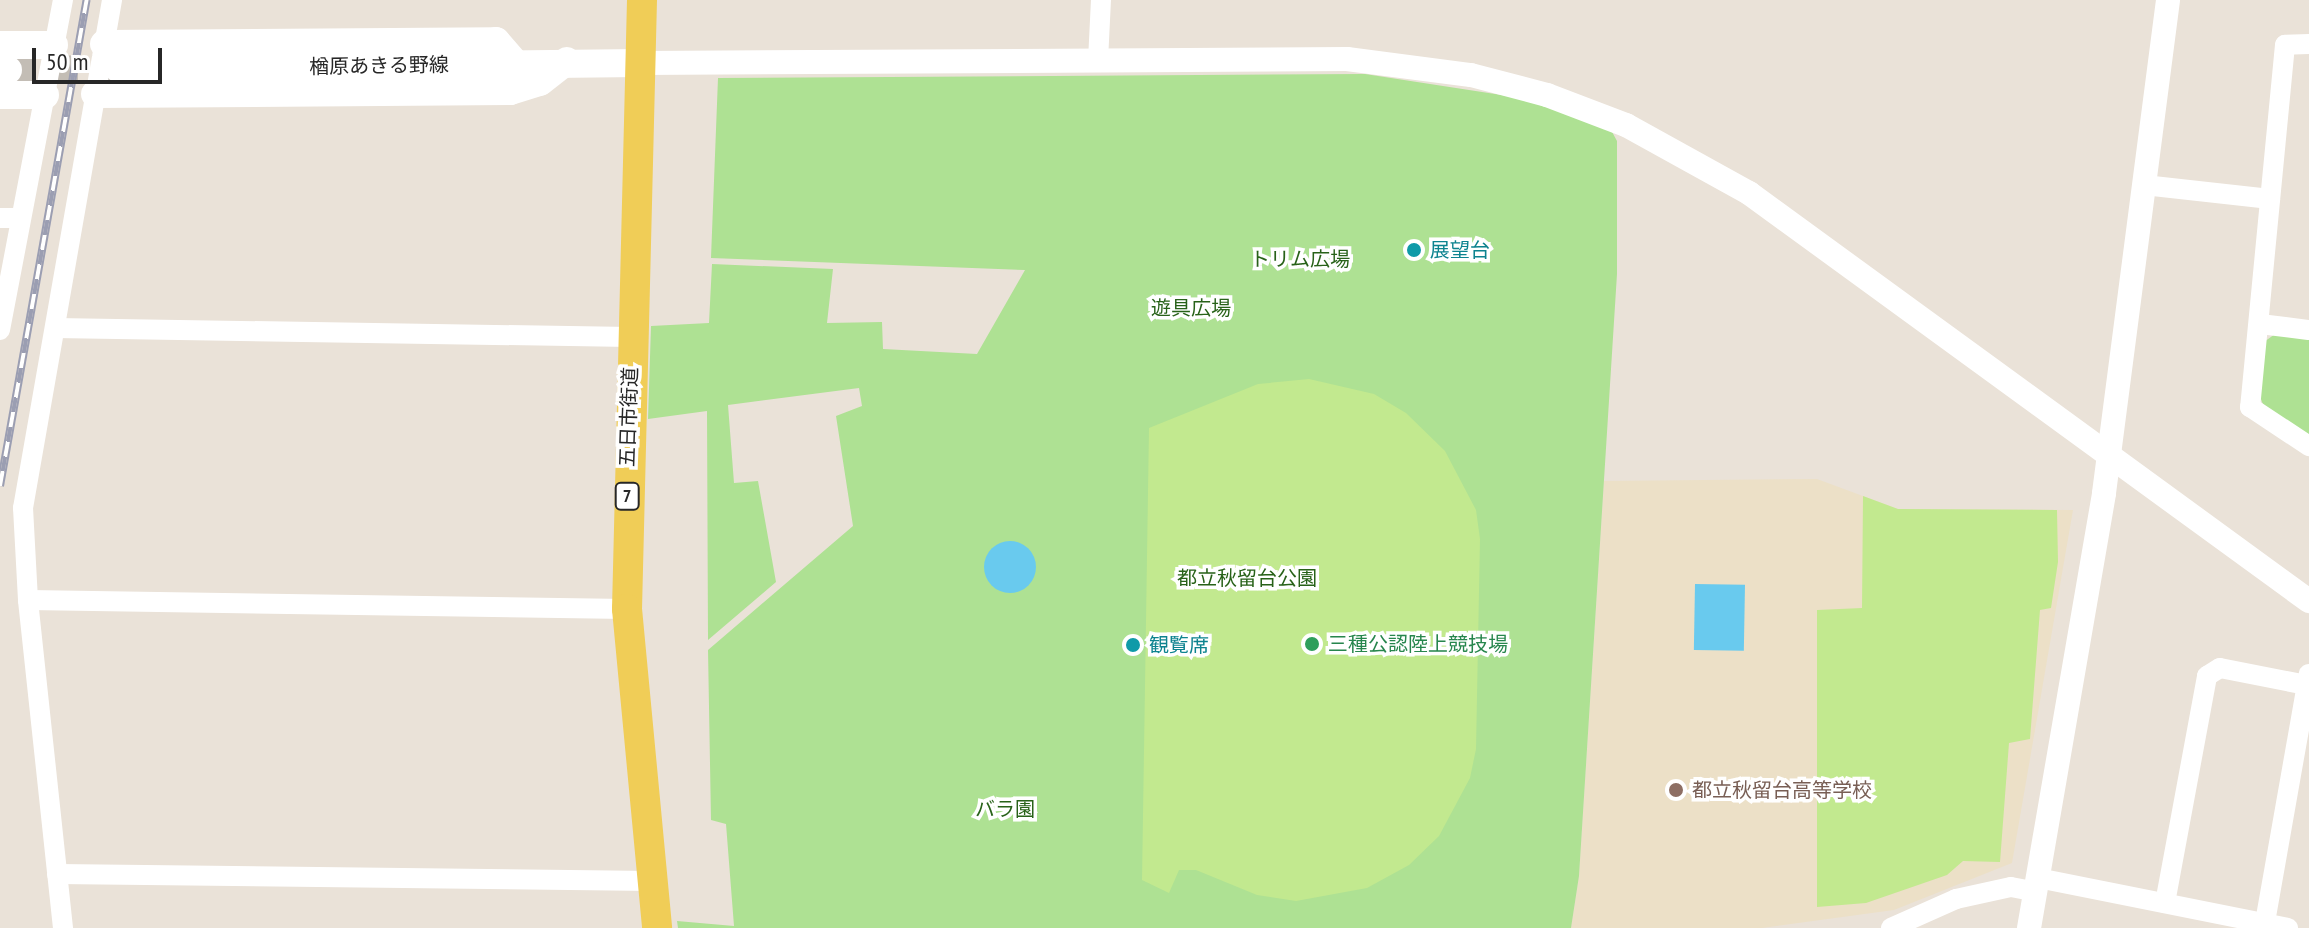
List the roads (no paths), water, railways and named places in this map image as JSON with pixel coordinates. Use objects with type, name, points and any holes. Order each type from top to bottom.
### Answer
[{"type":"main road","name":"五日市街道","points":[[642,0],[631,337],[627,609],[657,928]]},
{"type":"main road","points":[[104,44],[496,41],[515,63]]},
{"type":"main road","points":[[2,70],[54,45]]},
{"type":"main road","points":[[95,94],[510,91],[540,82],[567,61]]},
{"type":"main road","name":"楢原あきる野線","points":[[119,69],[567,61],[640,63]]},
{"type":"main road","points":[[2,70],[45,95]]},
{"type":"street","points":[[0,330],[10,218],[45,95],[63,0]]},
{"type":"street","points":[[63,928],[28,600],[23,508],[112,0]]},
{"type":"street","points":[[1098,61],[1101,0]]},
{"type":"street","points":[[2029,928],[2109,456],[2168,0]]},
{"type":"street","points":[[2309,44],[2285,45],[2250,407],[2309,446]]},
{"type":"street","points":[[640,63],[1347,59],[1426,68],[1547,95],[1616,121],[1749,193],[2309,601]]},
{"type":"street","points":[[2144,185],[2270,199]]},
{"type":"street","points":[[2260,324],[2309,330]]},
{"type":"street","points":[[55,328],[631,337]]},
{"type":"street","points":[[28,600],[627,609]]},
{"type":"street","points":[[2165,903],[2207,676],[2220,668],[2308,680],[2264,926]]},
{"type":"street","points":[[57,874],[652,881]]},
{"type":"street","points":[[1891,928],[1956,899],[2011,887],[2037,885],[2165,903],[2264,926],[2288,928]]},
{"type":"water","points":[[1010,541],[1028,549],[1036,567],[1028,585],[1010,593],[992,585],[984,567],[992,549]]},
{"type":"water","points":[[1695,584],[1745,585],[1744,651],[1694,650]]},
{"type":"tunnel","points":[[8,70],[119,69]]},
{"type":"railway","points":[[0,486],[87,0]]},
{"type":"place","name":"展望台","points":[[1414,250]]},
{"type":"place","name":"三種公認陸上競技場","points":[[1312,644]]},
{"type":"place","name":"観覧席","points":[[1133,645]]},
{"type":"place","name":"都立秋留台高等学校","points":[[1676,790]]},
{"type":"park label","name":"トリム広場","points":[[1300,259]]},
{"type":"park label","name":"遊具広場","points":[[1191,308]]},
{"type":"park label","name":"都立秋留台公園","points":[[1247,578]]},
{"type":"park label","name":"バラ園","points":[[1005,809]]}]
